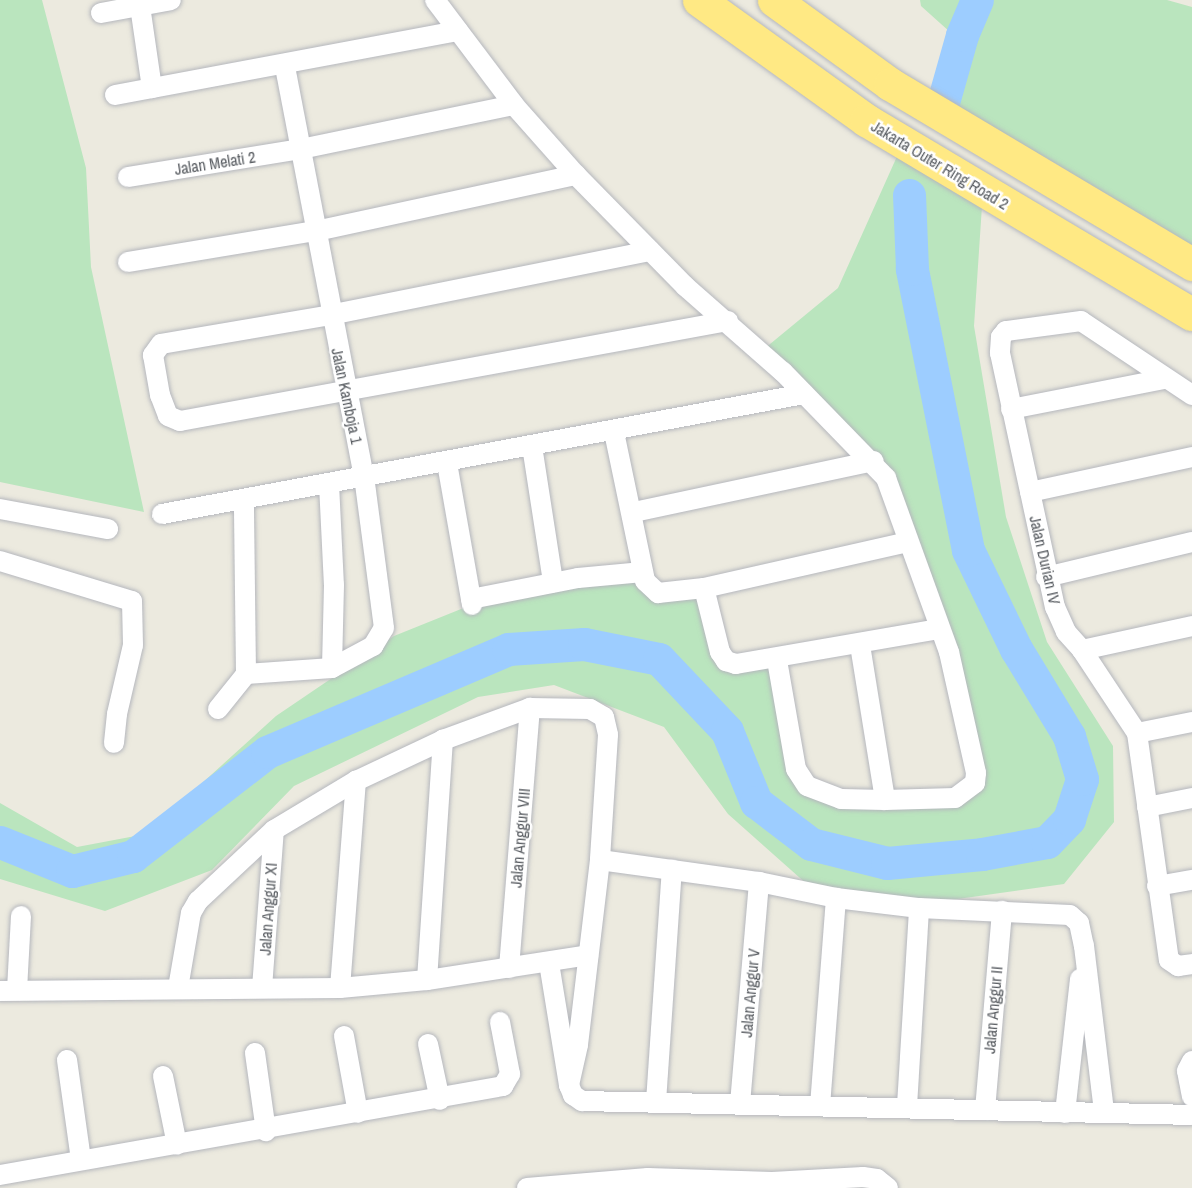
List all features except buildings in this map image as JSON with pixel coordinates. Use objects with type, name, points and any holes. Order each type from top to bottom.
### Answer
[{"type":"highway","name":"Jakarta Outer Ring Road 2","points":[[699,0],[866,120],[1192,314]]},
{"type":"highway","points":[[774,0],[890,84],[1192,264]]},
{"type":"street","points":[[101,13],[171,0]]},
{"type":"street","points":[[435,0],[514,105],[576,175],[650,251],[728,321],[873,461],[892,488],[938,629],[949,652],[964,712],[976,773],[975,783],[955,798],[841,799],[822,794],[799,777],[777,660]]},
{"type":"street","points":[[140,6],[152,88]]},
{"type":"street","points":[[115,95],[285,66],[458,31]]},
{"type":"street","name":"Jalan Kamboja 1","points":[[285,66],[331,315],[364,477],[384,628],[373,646],[332,668]]},
{"type":"street","name":"Jalan Melati 2","points":[[128,177],[301,149],[514,105]]},
{"type":"street","points":[[128,262],[316,231],[576,175]]},
{"type":"street","points":[[650,251],[331,315],[161,344],[153,355],[160,395],[166,414],[177,421],[728,321]]},
{"type":"street","name":"Jalan Durian IV","points":[[1188,965],[1169,960],[1137,733],[1082,650],[1066,632],[1046,577],[1000,352],[1006,331],[1082,321],[1164,379],[1192,395]]},
{"type":"street","points":[[1011,409],[1164,379]]},
{"type":"street","points":[[162,514],[614,432],[804,394]]},
{"type":"street","points":[[614,432],[634,512],[643,572],[648,586],[658,593],[704,588],[908,542]]},
{"type":"street","points":[[532,446],[553,582]]},
{"type":"street","points":[[1030,492],[1192,457]]},
{"type":"street","points":[[634,512],[873,461]]},
{"type":"street","points":[[447,463],[471,602],[553,582],[643,572]]},
{"type":"street","points":[[246,674],[332,668],[334,585],[329,484]]},
{"type":"street","points":[[218,709],[246,674],[244,499]]},
{"type":"street","points":[[0,509],[108,529]]},
{"type":"street","points":[[1046,577],[1192,542]]},
{"type":"street","points":[[0,561],[132,601],[134,645],[117,714],[114,743]]},
{"type":"street","points":[[704,588],[720,652],[726,661],[740,665],[938,629]]},
{"type":"street","points":[[1082,650],[1192,626]]},
{"type":"street","points":[[860,645],[885,800]]},
{"type":"street","points":[[178,988],[183,939],[195,907],[274,830],[356,781],[443,740],[530,708],[590,709],[607,722],[600,860],[578,1045],[569,1085]]},
{"type":"street","name":"Jalan Anggur VIII","points":[[509,968],[530,708]]},
{"type":"street","points":[[1137,733],[1192,722]]},
{"type":"street","points":[[427,981],[443,740]]},
{"type":"street","points":[[340,988],[356,781]]},
{"type":"street","points":[[1147,807],[1192,798]]},
{"type":"street","name":"Jalan Anggur XI","points":[[262,988],[274,830]]},
{"type":"street","points":[[600,860],[759,882],[836,898],[919,908],[1070,915],[1079,923],[1084,946],[1104,1112]]},
{"type":"street","points":[[656,1102],[672,870]]},
{"type":"street","points":[[1157,886],[1192,880]]},
{"type":"street","name":"Jalan Anggur V","points":[[741,1104],[759,882]]},
{"type":"street","points":[[820,1106],[836,898]]},
{"type":"street","points":[[907,1106],[919,908]]},
{"type":"street","name":"Jalan Anggur II","points":[[985,1110],[1002,911]]},
{"type":"street","points":[[21,916],[9,991],[340,988],[427,981],[588,955]]},
{"type":"street","points":[[1065,1113],[1084,946]]},
{"type":"street","points":[[549,963],[569,1085],[573,1095],[582,1101],[907,1106],[1065,1113],[1192,1115]]},
{"type":"street","points":[[0,1175],[440,1100],[506,1084],[510,1074],[500,1022]]},
{"type":"street","points":[[344,1036],[358,1113]]},
{"type":"street","points":[[428,1044],[440,1100]]},
{"type":"street","points":[[255,1053],[266,1131]]},
{"type":"street","points":[[67,1060],[81,1160]]},
{"type":"street","points":[[1192,1061],[1187,1071],[1192,1097]]},
{"type":"street","points":[[163,1076],[177,1145]]},
{"type":"street","points":[[527,1188],[648,1178],[772,1185],[870,1178],[884,1182],[888,1188]]},
{"type":"green space","points":[[0,0],[42,0],[86,168],[91,267],[144,512],[0,482]]},
{"type":"green space","points":[[920,0],[1167,0],[1192,7],[1192,264],[940,113],[960,41],[921,6]]},
{"type":"green space","points":[[903,143],[983,191],[974,326],[1006,517],[1047,642],[1113,746],[1114,822],[1064,884],[922,904],[809,886],[728,814],[664,727],[554,685],[478,697],[294,786],[212,870],[105,911],[0,879],[0,803],[77,847],[146,834],[276,716],[394,636],[471,605],[553,582],[645,581],[704,588],[720,652],[777,660],[807,786],[943,799],[976,773],[896,498],[764,349],[838,288]]},
{"type":"waterway","points":[[940,113],[962,35],[977,0]]},
{"type":"waterway","points":[[0,842],[72,871],[133,856],[267,752],[508,649],[584,644],[659,659],[727,731],[756,802],[811,844],[887,863],[982,854],[1047,842],[1069,819],[1082,779],[1069,736],[1016,649],[968,550],[912,269],[909,195]]}]
